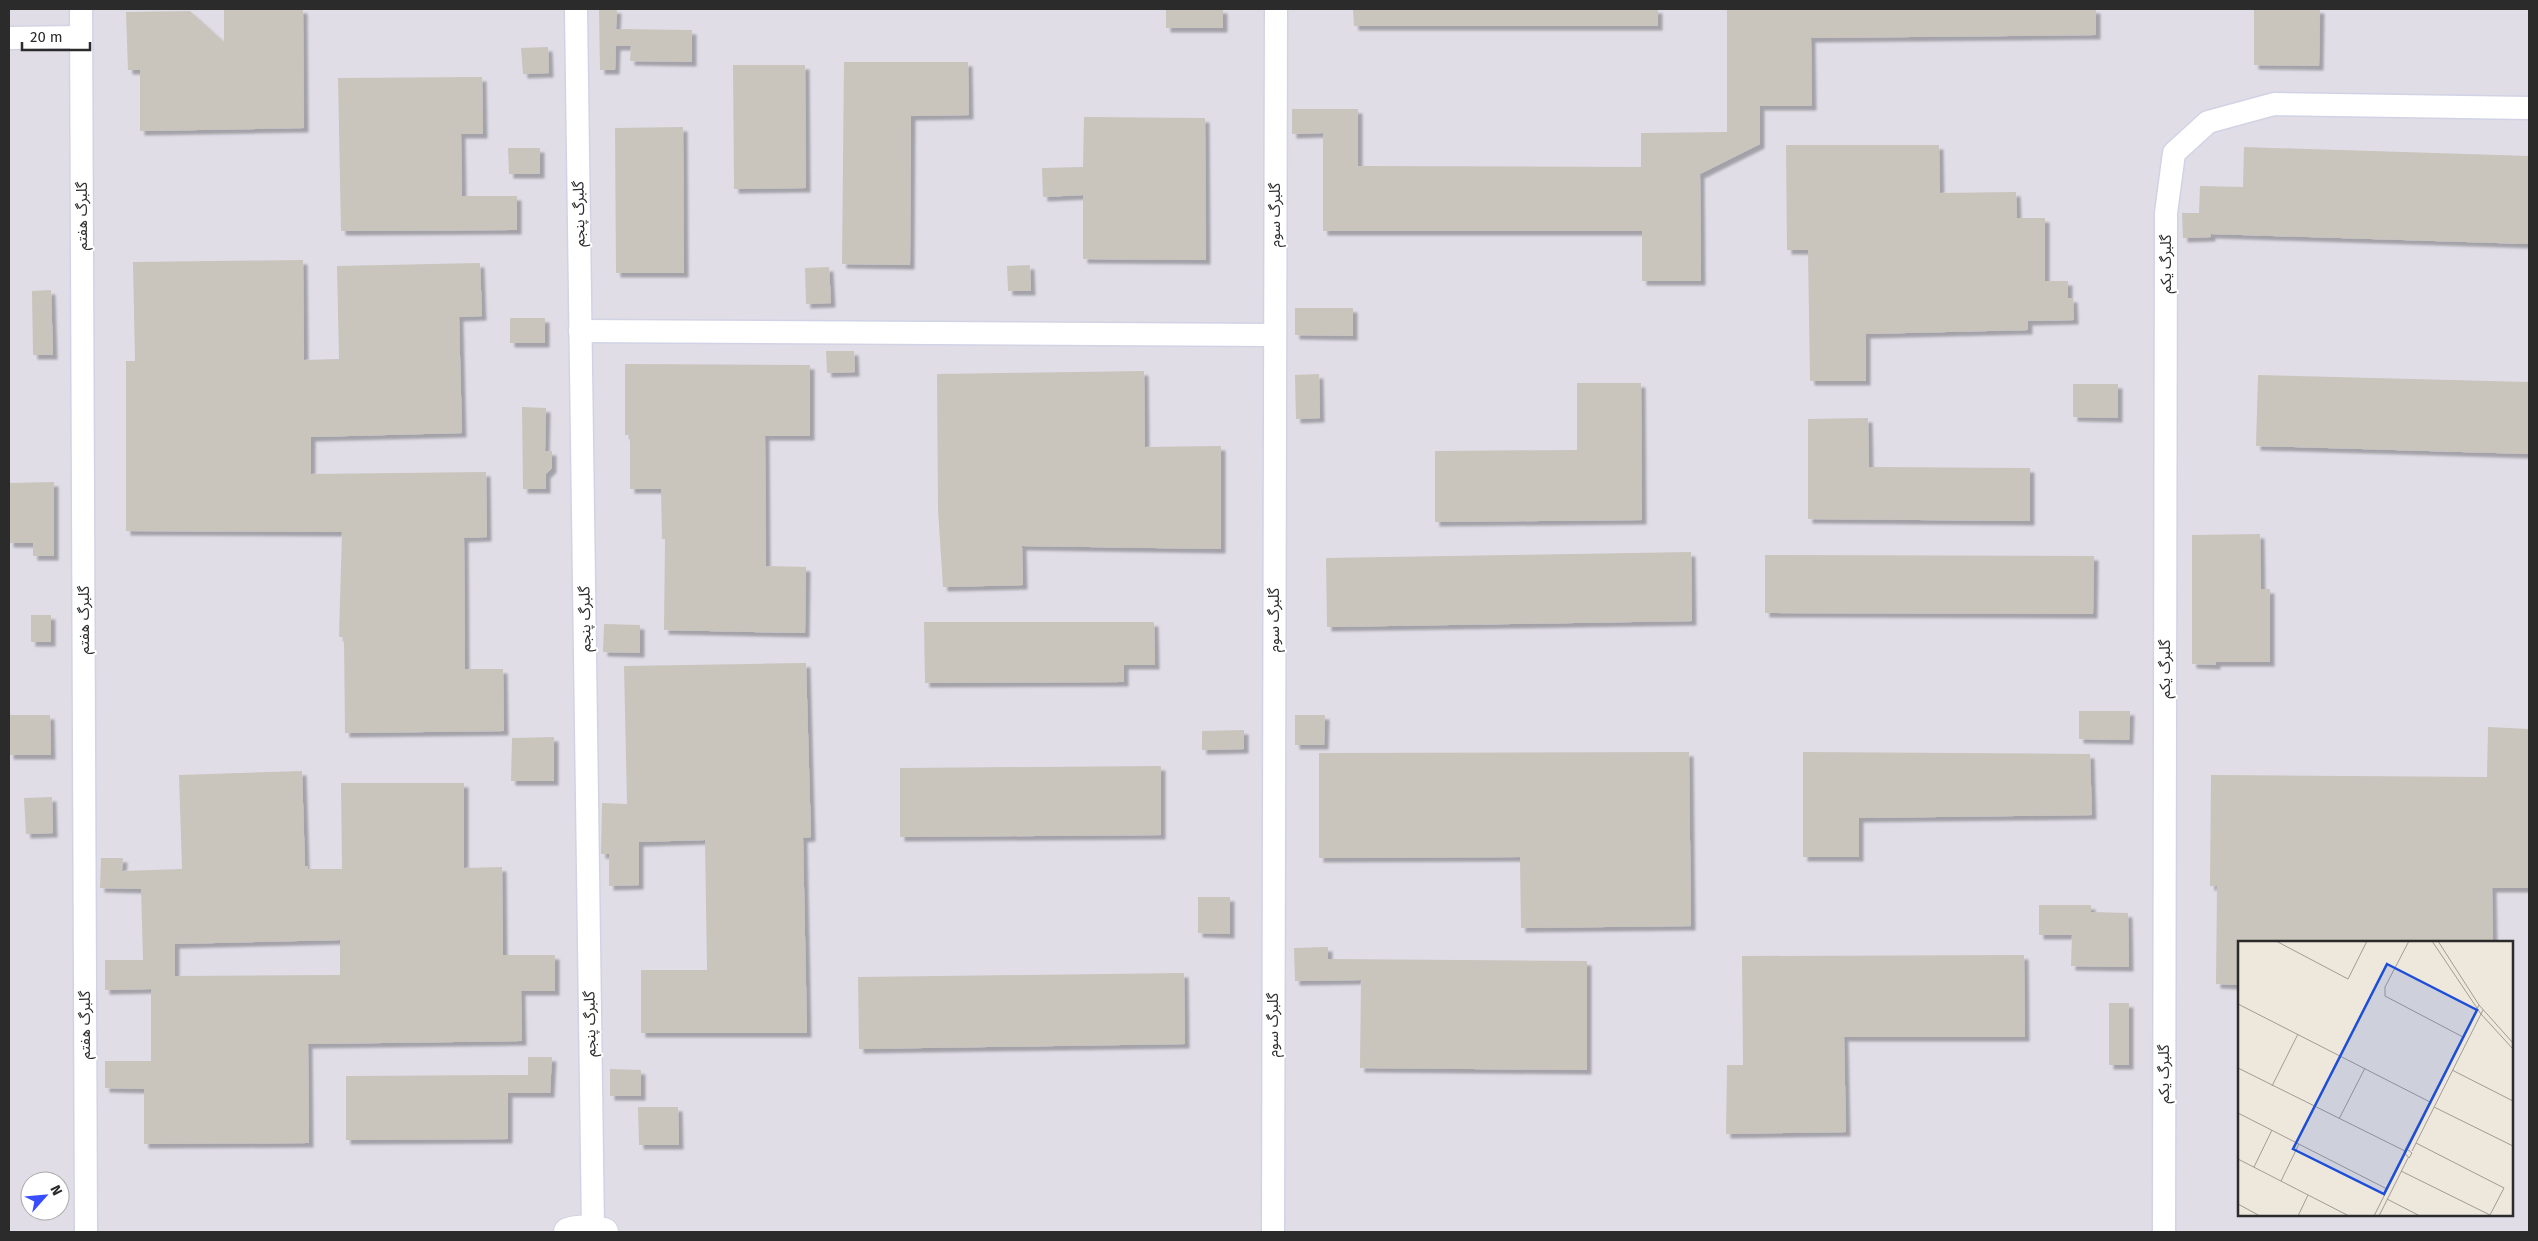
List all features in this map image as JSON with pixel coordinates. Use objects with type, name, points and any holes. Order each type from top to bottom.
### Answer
[{"type":"street","name":"گلبرگ هفتم","points":[[81,9],[86,1232]]},
{"type":"street","name":"گلبرگ پنجم","points":[[576,9],[589,1231]]},
{"type":"street","name":"گلبرگ سوم","points":[[1273,1232],[1276,9]]},
{"type":"street","points":[[9,38],[81,37]]},
{"type":"street","name":"گلبرگ یکم","points":[[2164,1232],[2166,213],[2174,153],[2208,122],[2274,104],[2529,108]]},
{"type":"street","points":[[580,331],[1274,335]]},
{"type":"shaded area","points":[[9,9],[2529,9],[2529,1232],[9,1232]]},
{"type":"building","points":[[224,9],[303,9],[304,128],[140,131],[140,70],[128,70],[126,12],[190,11],[224,42]]},
{"type":"building","points":[[599,9],[617,9],[616,29],[692,30],[692,62],[630,61],[631,46],[616,46],[615,70],[600,70]]},
{"type":"building","points":[[1166,9],[1223,9],[1223,28],[1166,28]]},
{"type":"building","points":[[1353,9],[1658,9],[1658,26],[1354,26]]},
{"type":"building","points":[[1727,9],[2096,9],[2096,35],[1811,38],[1812,106],[1760,106],[1760,144],[1700,174],[1701,281],[1642,281],[1642,231],[1323,231],[1323,133],[1292,134],[1292,109],[1358,109],[1358,166],[1641,167],[1641,133],[1727,132]]},
{"type":"building","points":[[2254,9],[2320,9],[2319,66],[2254,65]]},
{"type":"building","points":[[548,47],[549,73],[523,74],[521,48]]},
{"type":"building","points":[[844,62],[968,62],[969,115],[911,116],[910,265],[842,264]]},
{"type":"building","points":[[733,65],[805,65],[806,188],[734,189]]},
{"type":"building","points":[[482,77],[483,134],[461,134],[462,196],[517,196],[517,230],[341,231],[338,78]]},
{"type":"building","points":[[1084,117],[1205,118],[1206,260],[1083,259],[1083,195],[1043,197],[1042,168],[1083,167]]},
{"type":"building","points":[[683,127],[684,273],[616,273],[615,128]]},
{"type":"building","points":[[1786,145],[1939,145],[1940,193],[2016,192],[2017,218],[2045,218],[2045,281],[2068,281],[2068,298],[2073,298],[2074,320],[2028,321],[2028,330],[1866,334],[1866,381],[1810,381],[1808,250],[1787,250]]},
{"type":"building","points":[[2244,147],[2529,156],[2529,244],[2211,234],[2211,237],[2183,238],[2182,213],[2199,213],[2200,186],[2243,187]]},
{"type":"building","points":[[508,148],[540,148],[540,174],[509,174]]},
{"type":"building","points":[[303,260],[304,360],[339,359],[337,266],[480,263],[482,316],[459,317],[462,433],[311,437],[311,474],[486,472],[487,537],[464,538],[465,669],[503,669],[504,731],[345,733],[344,637],[339,637],[342,532],[126,531],[126,361],[135,361],[133,262]]},
{"type":"building","points":[[1030,265],[1031,291],[1008,291],[1007,266]]},
{"type":"building","points":[[829,267],[831,303],[806,304],[805,268]]},
{"type":"building","points":[[51,290],[53,355],[33,355],[32,291]]},
{"type":"building","points":[[1295,308],[1353,308],[1353,336],[1295,335]]},
{"type":"building","points":[[510,318],[545,318],[545,343],[510,343]]},
{"type":"building","points":[[826,351],[854,351],[855,372],[827,373]]},
{"type":"building","points":[[625,364],[810,365],[810,436],[765,436],[766,566],[806,567],[805,633],[664,630],[665,539],[662,539],[661,489],[630,489],[630,435],[625,435]]},
{"type":"building","points":[[1144,371],[1145,447],[1221,446],[1221,549],[1022,546],[1023,585],[943,587],[938,510],[937,374]]},
{"type":"building","points":[[1319,374],[1320,418],[1296,419],[1295,375]]},
{"type":"building","points":[[2258,375],[2529,382],[2529,454],[2256,446]]},
{"type":"building","points":[[1577,383],[1641,383],[1642,520],[1435,522],[1435,451],[1577,450]]},
{"type":"building","points":[[2073,384],[2118,384],[2118,418],[2073,417]]},
{"type":"building","points":[[522,407],[546,408],[545,451],[552,451],[552,468],[546,474],[546,489],[523,489]]},
{"type":"building","points":[[1868,418],[1869,467],[2030,468],[2030,521],[1808,519],[1808,419]]},
{"type":"building","points":[[54,482],[54,556],[33,556],[33,543],[9,543],[9,483]]},
{"type":"building","points":[[2260,534],[2261,589],[2270,589],[2270,662],[2216,662],[2216,665],[2192,664],[2192,535]]},
{"type":"building","points":[[1691,552],[1692,621],[1327,627],[1326,558]]},
{"type":"building","points":[[1765,555],[2094,556],[2093,614],[1765,613]]},
{"type":"building","points":[[31,615],[51,615],[51,642],[31,642]]},
{"type":"building","points":[[924,622],[1154,622],[1155,665],[1124,665],[1124,682],[925,683]]},
{"type":"building","points":[[604,624],[640,625],[640,653],[603,652]]},
{"type":"building","points":[[806,663],[811,837],[803,838],[807,1033],[641,1033],[641,970],[707,970],[705,840],[639,842],[639,885],[609,886],[609,854],[601,854],[602,803],[627,804],[624,666]]},
{"type":"building","points":[[2079,711],[2130,711],[2129,740],[2079,739]]},
{"type":"building","points":[[9,715],[50,715],[51,755],[9,755]]},
{"type":"building","points":[[1295,715],[1325,715],[1324,745],[1295,745]]},
{"type":"building","points":[[2488,727],[2529,729],[2529,888],[2492,888],[2493,941],[2238,941],[2238,985],[2216,984],[2217,886],[2210,886],[2211,775],[2487,777]]},
{"type":"building","points":[[1244,730],[1244,749],[1202,750],[1202,731]]},
{"type":"building","points":[[554,737],[554,781],[511,781],[512,738]]},
{"type":"building","points":[[1689,752],[1691,926],[1521,928],[1520,857],[1319,858],[1319,753]]},
{"type":"building","points":[[1803,752],[2090,754],[2092,815],[1859,818],[1859,857],[1803,857]]},
{"type":"building","points":[[1161,766],[1161,835],[900,837],[900,768]]},
{"type":"building","points":[[302,771],[305,866],[308,866],[308,869],[342,869],[341,783],[464,783],[464,868],[502,867],[503,955],[555,955],[555,991],[521,991],[522,1041],[308,1044],[309,1143],[144,1144],[144,1089],[105,1088],[105,1061],[151,1061],[151,989],[105,990],[105,960],[143,960],[141,889],[100,888],[101,858],[123,858],[122,871],[182,869],[179,775]],"holes":[[[340,940],[340,975],[175,976],[175,944]]]},
{"type":"building","points":[[52,797],[53,833],[26,834],[24,798]]},
{"type":"building","points":[[1198,897],[1230,897],[1230,934],[1198,933]]},
{"type":"building","points":[[2039,905],[2091,905],[2091,912],[2128,913],[2129,967],[2071,966],[2072,935],[2039,935]]},
{"type":"building","points":[[1328,947],[1328,959],[1587,961],[1587,1070],[1360,1068],[1361,980],[1295,981],[1294,948]]},
{"type":"building","points":[[2024,955],[2025,1037],[1844,1037],[1846,1132],[1726,1134],[1727,1065],[1743,1065],[1742,956]]},
{"type":"building","points":[[1184,973],[1185,1044],[859,1049],[858,977]]},
{"type":"building","points":[[2109,1003],[2129,1003],[2129,1065],[2109,1065]]},
{"type":"building","points":[[528,1057],[552,1057],[550,1093],[508,1093],[508,1139],[346,1140],[346,1076],[528,1075]]},
{"type":"building","points":[[610,1069],[641,1070],[641,1096],[610,1096]]},
{"type":"building","points":[[638,1107],[678,1107],[679,1145],[639,1145]]}]
